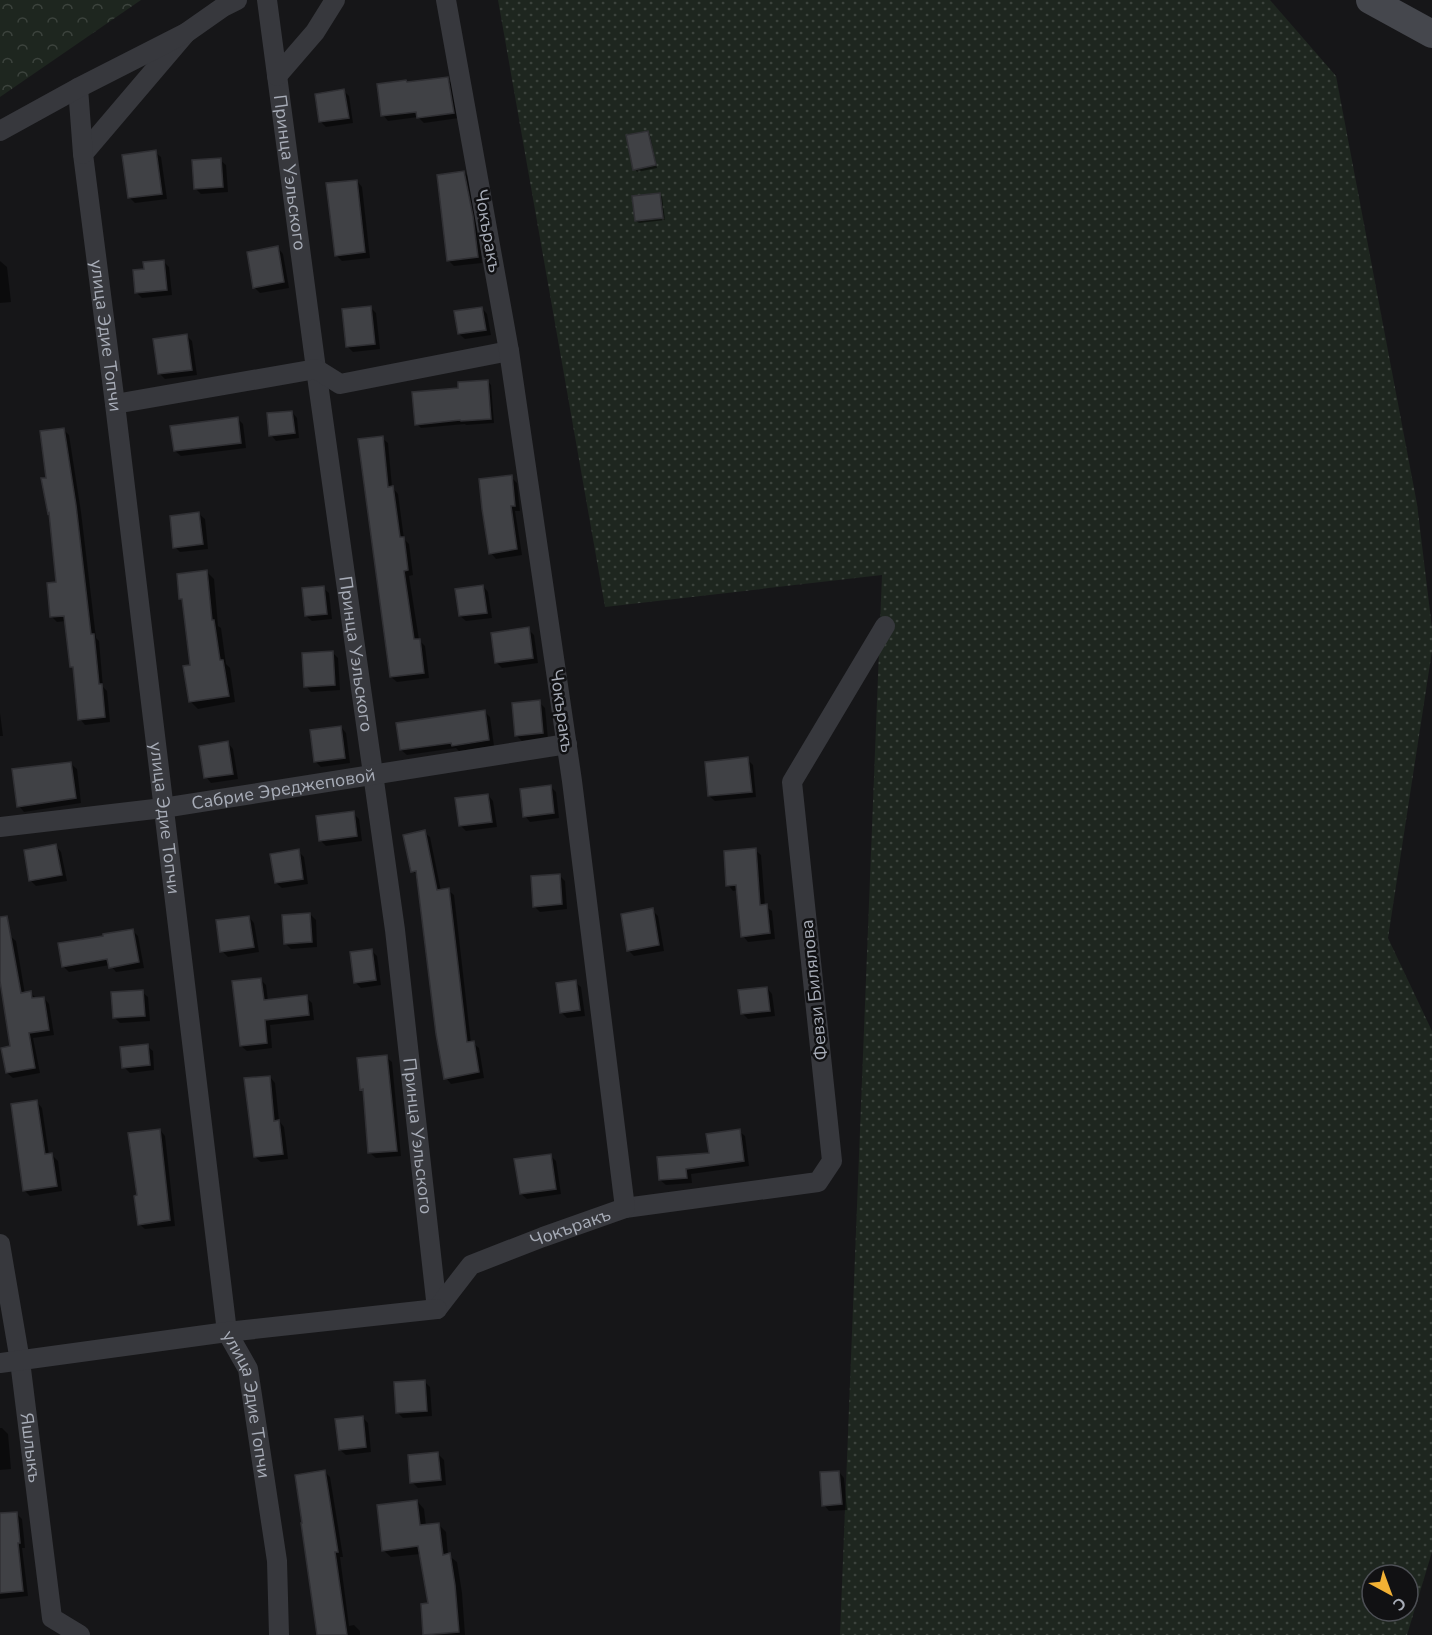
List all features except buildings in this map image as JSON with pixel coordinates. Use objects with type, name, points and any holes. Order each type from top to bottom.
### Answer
[{"type":"main road","points":[[1370,0],[1432,34]]},
{"type":"street","points":[[0,132],[78,88],[186,33],[237,0]]},
{"type":"street","name":"Принца Уэльского","points":[[267,0],[395,930],[437,1309]]},
{"type":"street","points":[[277,76],[315,32],[335,0]]},
{"type":"street","name":"Чокъракъ","points":[[437,1309],[471,1265],[625,1208],[567,744],[509,351],[446,0]]},
{"type":"street","points":[[83,154],[186,33]]},
{"type":"street","name":"улица Эдие Топчи","points":[[78,88],[83,154],[226,1332],[248,1369],[277,1560],[279,1635]]},
{"type":"street","points":[[115,404],[316,369],[340,384],[509,351]]},
{"type":"street","name":"Февзи Билялова","points":[[625,1208],[818,1182],[832,1161],[792,782],[885,626]]},
{"type":"street","name":"Сабрие Эреджеповой","points":[[0,827],[163,808],[567,744]]},
{"type":"street","name":"Яшлыкъ","points":[[0,1244],[10,1362],[52,1618],[80,1635]]},
{"type":"street","points":[[10,1362],[226,1332],[437,1309]]},
{"type":"green space","points":[[0,0],[141,0],[0,97]]},
{"type":"green space","points":[[498,0],[1270,0],[1336,76],[1417,504],[1432,628],[1432,651],[1388,938],[1432,1031],[1432,1552],[1420,1592],[1420,1563],[1360,1563],[1360,1623],[1411,1623],[1407,1635],[840,1635],[882,575],[605,607]]}]
